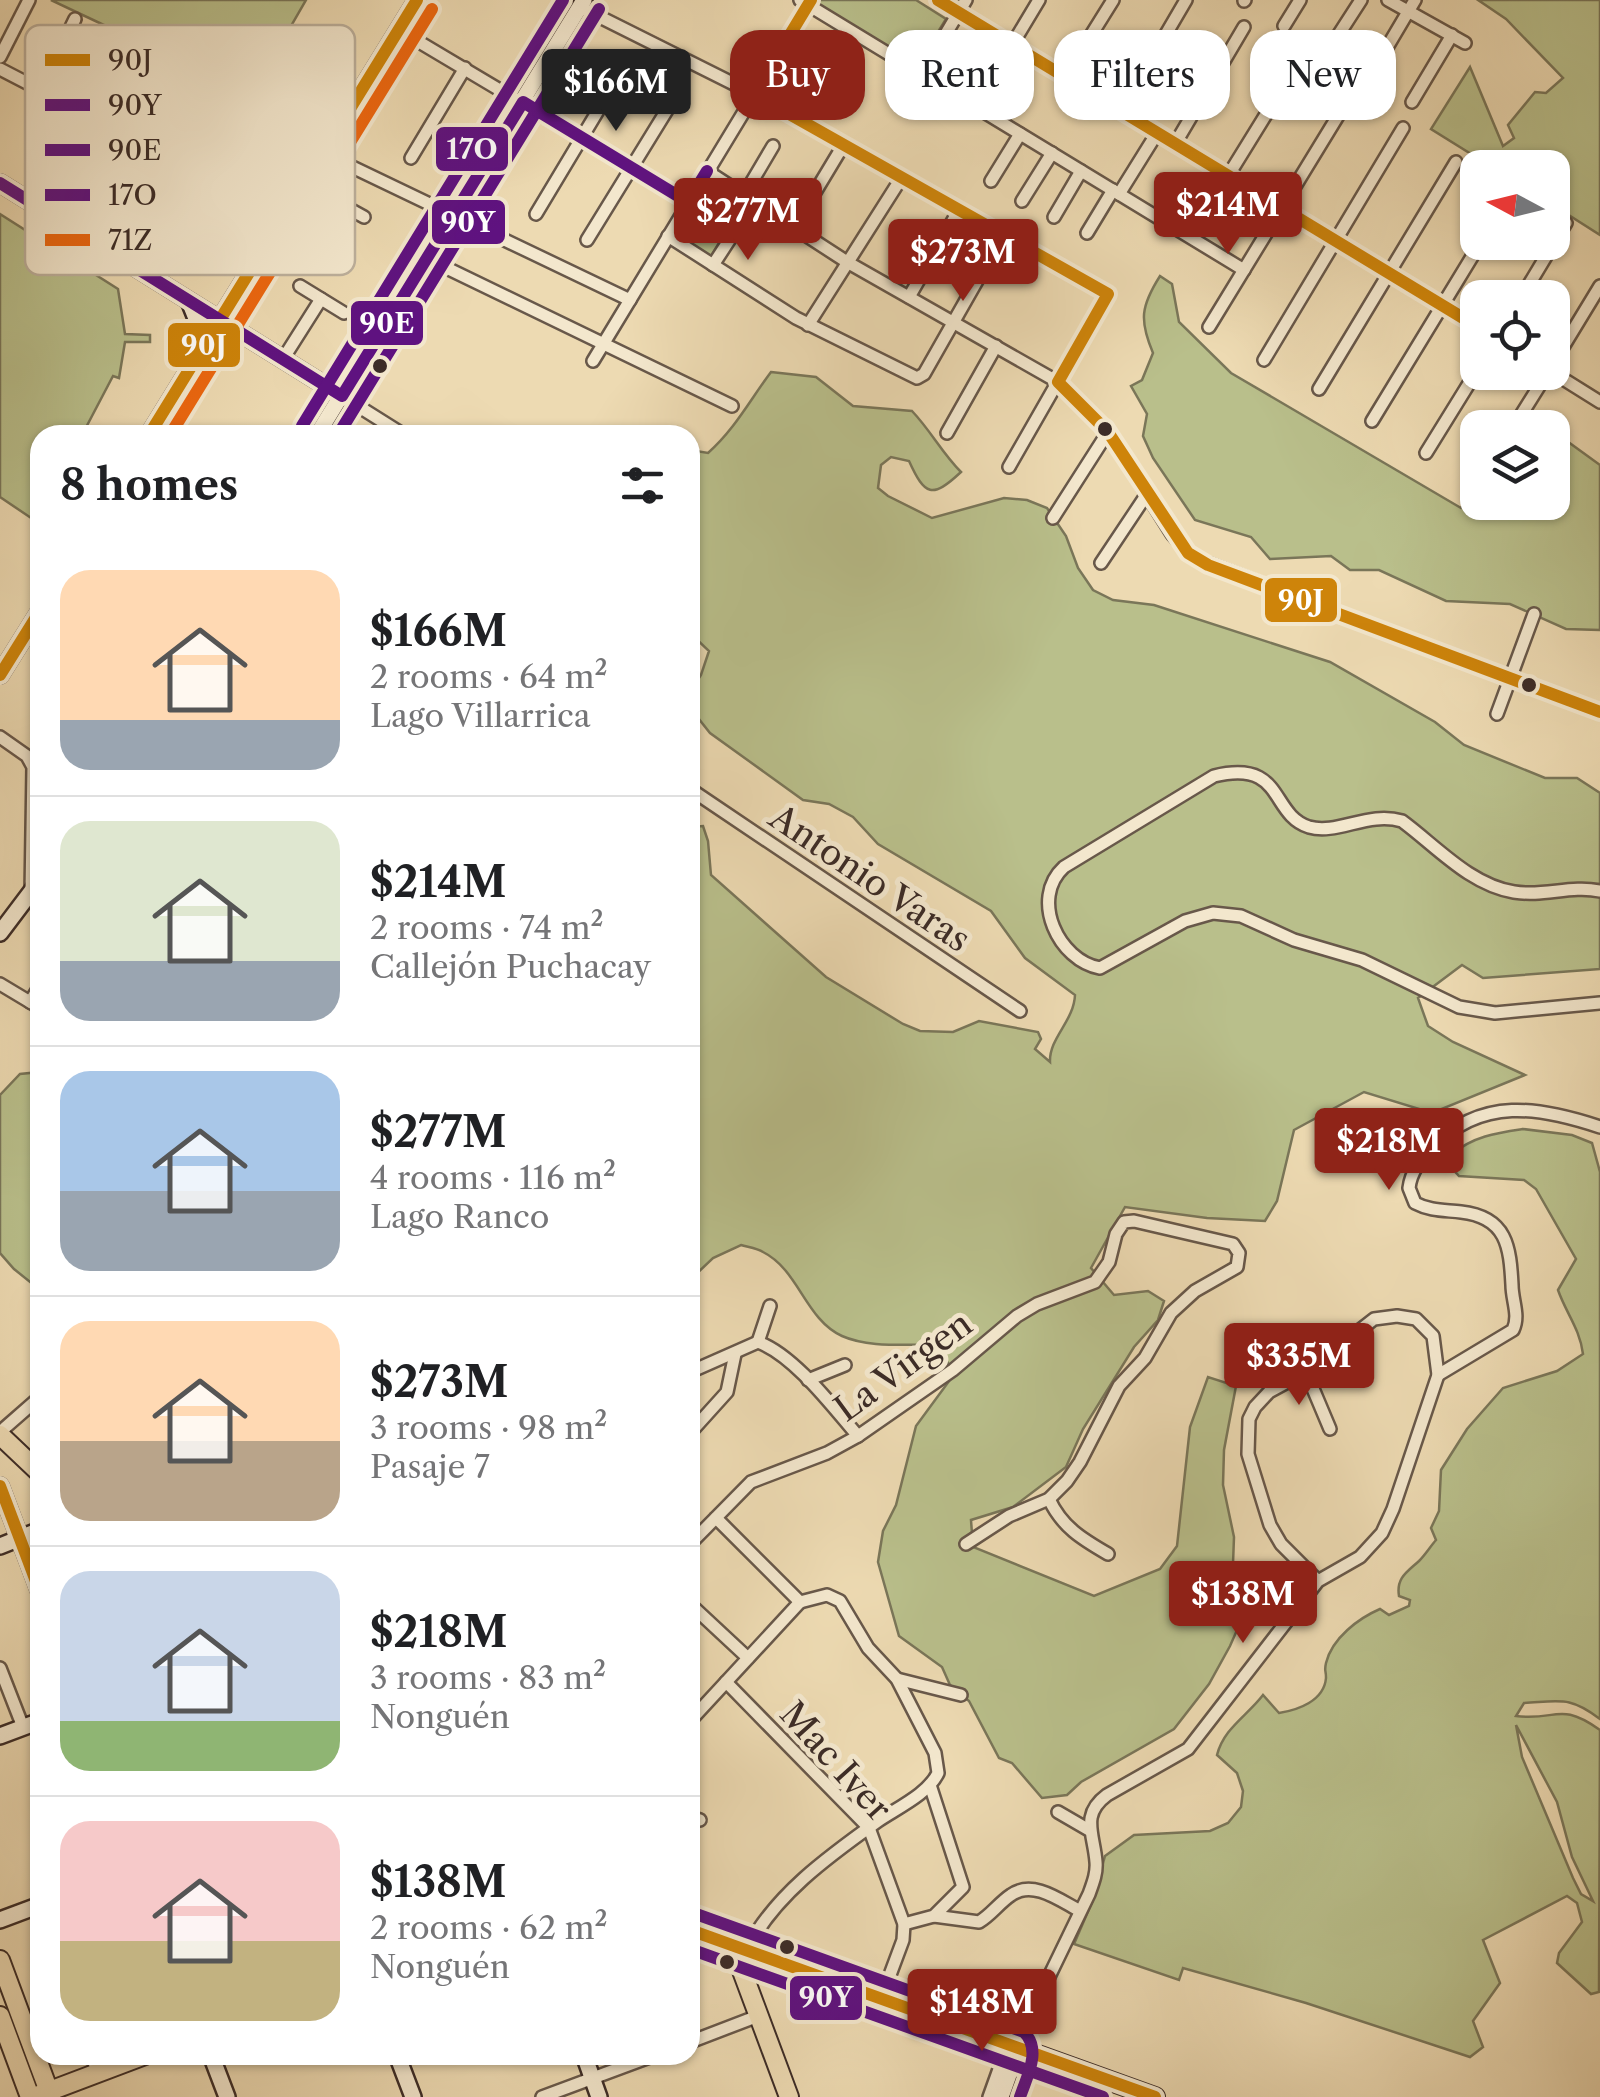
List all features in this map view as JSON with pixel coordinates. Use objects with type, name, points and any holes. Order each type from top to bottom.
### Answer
[{"type":"main road","points":[[355,101],[417,0]]},
{"type":"main road","points":[[323,425],[582,4]]},
{"type":"main road","points":[[0,183],[25,199]]},
{"type":"main road","points":[[147,275],[342,396]]},
{"type":"main road","points":[[155,425],[248,275]]},
{"type":"main road","points":[[189,301],[199,326],[200,352]]},
{"type":"main road","points":[[0,676],[30,627]]},
{"type":"main road","points":[[1,931],[30,893]]},
{"type":"main road","points":[[0,1433],[30,1463]]},
{"type":"main road","points":[[0,1486],[30,1565]]},
{"type":"main road","points":[[0,1546],[30,1534]]},
{"type":"main road","points":[[0,1736],[30,1725]]},
{"type":"main road","points":[[0,1920],[30,1909]]},
{"type":"main road","points":[[700,1934],[1155,2097]]},
{"type":"main road","points":[[746,1951],[742,1971],[789,2097]]},
{"type":"main road","points":[[0,1960],[30,2060]]},
{"type":"main road","points":[[0,2016],[41,2096]]},
{"type":"main road","points":[[1002,2097],[1015,2047]]},
{"type":"main road","points":[[32,2065],[41,2096]]},
{"type":"main road","points":[[41,2096],[92,2065]]},
{"type":"main road","points":[[216,2065],[227,2097]]},
{"type":"main road","points":[[401,2065],[413,2097]]},
{"type":"main road","points":[[587,2065],[600,2097]]},
{"type":"street","points":[[0,57],[29,0]]},
{"type":"street","points":[[938,0],[988,30]]},
{"type":"street","points":[[948,30],[966,0]]},
{"type":"street","points":[[1021,30],[1039,0]]},
{"type":"street","points":[[1094,30],[1113,0]]},
{"type":"street","points":[[1168,30],[1186,0]]},
{"type":"street","points":[[1284,26],[1300,0]]},
{"type":"street","points":[[1341,30],[1360,0]]},
{"type":"street","points":[[1388,0],[1411,5],[1466,43]]},
{"type":"street","points":[[790,30],[806,2],[885,51]]},
{"type":"street","points":[[582,4],[730,81]]},
{"type":"street","points":[[1396,31],[1411,5]]},
{"type":"street","points":[[73,25],[76,19]]},
{"type":"street","points":[[1175,144],[1244,27]]},
{"type":"street","points":[[399,30],[688,202]]},
{"type":"street","points":[[1412,102],[1452,35]]},
{"type":"street","points":[[410,158],[465,68]]},
{"type":"street","points":[[0,69],[25,82]]},
{"type":"street","points":[[536,214],[622,70]]},
{"type":"street","points":[[587,240],[675,97]]},
{"type":"street","points":[[594,361],[738,120]]},
{"type":"street","points":[[801,120],[1108,294],[1008,468]]},
{"type":"street","points":[[997,120],[1244,270]]},
{"type":"street","points":[[1136,120],[1460,316]]},
{"type":"street","points":[[1228,176],[1263,120]]},
{"type":"street","points":[[1210,327],[1336,120]]},
{"type":"street","points":[[1264,360],[1403,128]]},
{"type":"street","points":[[1087,232],[1157,133]]},
{"type":"street","points":[[991,181],[1020,134]]},
{"type":"street","points":[[794,227],[844,144]]},
{"type":"street","points":[[713,265],[772,146]]},
{"type":"street","points":[[1022,201],[1052,153]]},
{"type":"street","points":[[1319,389],[1456,162]]},
{"type":"street","points":[[355,169],[630,300]]},
{"type":"street","points":[[707,171],[847,262],[1058,382],[1108,432],[1181,544],[1202,562],[1600,712]]},
{"type":"street","points":[[1054,217],[1082,171]]},
{"type":"street","points":[[808,324],[902,177]]},
{"type":"street","points":[[698,187],[712,182],[726,184]]},
{"type":"street","points":[[909,297],[959,210]]},
{"type":"street","points":[[355,212],[364,217]]},
{"type":"street","points":[[668,236],[808,324],[920,378],[1003,235]]},
{"type":"street","points":[[426,258],[732,406]]},
{"type":"street","points":[[1372,420],[1470,260]]},
{"type":"street","points":[[300,286],[344,312]]},
{"type":"street","points":[[1570,337],[1600,286]]},
{"type":"street","points":[[283,359],[321,299]]},
{"type":"street","points":[[947,433],[996,346]]},
{"type":"street","points":[[1570,382],[1600,402]]},
{"type":"street","points":[[1426,453],[1465,390]]},
{"type":"street","points":[[342,396],[387,425]]},
{"type":"street","points":[[1053,518],[1108,432]]},
{"type":"street","points":[[1101,563],[1148,494]]},
{"type":"street","points":[[1497,714],[1534,614]]},
{"type":"street","points":[[0,737],[30,762]]},
{"type":"street","points":[[1600,891],[1574,889],[1538,894],[1496,887],[1475,878],[1402,821],[1388,817],[1318,828],[1306,826],[1296,820],[1262,779],[1244,772],[1214,776],[1064,867],[1048,891],[1048,909],[1060,940],[1088,966],[1100,968],[1186,920],[1213,913],[1240,916],[1294,940],[1362,960],[1458,1007],[1495,1013],[1600,1003]]},
{"type":"street","name":"Antonio Varas","points":[[700,796],[1020,1011]]},
{"type":"street","points":[[0,984],[30,1002]]},
{"type":"street","points":[[1438,1374],[1514,1330],[1517,1316],[1512,1296],[1511,1252],[1502,1232],[1482,1218],[1415,1203],[1409,1188],[1418,1165],[1457,1128],[1504,1110],[1542,1110],[1600,1127]]},
{"type":"street","name":"La Virgen","points":[[700,1534],[751,1482],[858,1436],[953,1370],[1017,1316],[1036,1304],[1095,1282],[1109,1262],[1118,1228],[1129,1221],[1227,1241],[1239,1253],[1239,1263],[1195,1290],[1172,1313],[1145,1358],[1119,1386],[1080,1462],[1049,1499]]},
{"type":"street","points":[[700,1368],[758,1342],[770,1306]]},
{"type":"street","points":[[989,2097],[1003,2058],[1015,2047],[1080,1912],[1096,1869],[1089,1816],[1101,1799],[1188,1749],[1318,1582],[1360,1557],[1382,1534],[1438,1374],[1437,1350],[1428,1328],[1416,1319],[1374,1319],[1306,1372],[1260,1399],[1249,1419],[1247,1443],[1265,1514],[1276,1536],[1318,1582]]},
{"type":"street","points":[[758,1342],[769,1346],[808,1380],[858,1436]]},
{"type":"street","points":[[700,1422],[727,1392],[735,1354]]},
{"type":"street","points":[[808,1380],[845,1366]]},
{"type":"street","points":[[1306,1372],[1330,1429]]},
{"type":"street","points":[[0,1433],[30,1406]]},
{"type":"street","points":[[966,1544],[1009,1516],[1049,1499],[1072,1533],[1108,1554]]},
{"type":"street","points":[[716,1518],[800,1602]]},
{"type":"street","points":[[700,1709],[800,1602],[827,1596],[837,1598],[868,1648],[897,1679],[939,1764],[930,1785],[868,1828],[779,1902],[746,1951]]},
{"type":"street","points":[[700,1613],[748,1658]]},
{"type":"street","points":[[0,1668],[22,1728]]},
{"type":"street","points":[[897,1679],[961,1696]]},
{"type":"street","name":"Mac Iver","points":[[726,1682],[868,1828],[904,1924]]},
{"type":"street","points":[[930,1785],[963,1887],[934,1916]]},
{"type":"street","points":[[1058,1812],[1089,1830]]},
{"type":"street","points":[[881,1999],[903,1940],[904,1924],[934,1916],[978,1922],[1014,1893],[1027,1890],[1047,1894],[1080,1912]]},
{"type":"street","points":[[700,2038],[758,2016]]},
{"type":"street","points":[[542,2097],[627,2065]]},
{"type":"green space","points":[[51,0],[306,0],[292,25],[104,25]]},
{"type":"green space","points":[[819,0],[916,0],[946,19],[939,30],[885,30],[885,47],[865,35],[865,30],[857,30],[816,5]]},
{"type":"green space","points":[[1478,0],[1600,0],[1600,235],[1570,216],[1570,150],[1465,150],[1431,129],[1470,67],[1503,146],[1514,138],[1508,125],[1535,92],[1546,93],[1563,78],[1506,19]]},
{"type":"green space","points":[[715,197],[738,211],[710,258],[688,241],[684,229],[701,200]]},
{"type":"green space","points":[[0,214],[25,230],[25,275],[96,275],[118,289],[125,334],[150,335],[150,342],[125,342],[119,378],[113,376],[87,425],[30,425],[30,517],[0,497]]},
{"type":"green space","points":[[1160,276],[1172,284],[1179,322],[1231,373],[1460,507],[1460,520],[1570,520],[1570,443],[1600,465],[1600,630],[1566,629],[1510,604],[1446,601],[1379,570],[1350,570],[1331,556],[1270,559],[1251,537],[1195,520],[1153,458],[1143,436],[1147,414],[1131,386],[1142,380],[1153,353],[1144,313]]},
{"type":"green space","points":[[771,372],[816,377],[853,406],[912,411],[961,472],[943,487],[930,490],[909,461],[891,457],[881,465],[878,488],[888,496],[932,518],[1004,498],[1027,500],[1047,508],[1093,590],[1113,600],[1154,605],[1330,662],[1435,722],[1464,745],[1545,778],[1577,778],[1600,793],[1600,969],[1483,978],[1462,965],[1418,998],[1428,1026],[1453,1042],[1525,1075],[1432,1113],[1364,1092],[1294,1130],[1277,1201],[1265,1221],[1125,1207],[1091,1268],[1114,1295],[1148,1291],[1164,1301],[1158,1320],[1134,1347],[1083,1429],[1066,1467],[1013,1507],[971,1520],[973,1547],[1094,1596],[1160,1569],[1177,1546],[1190,1427],[1208,1377],[1236,1386],[1224,1450],[1223,1485],[1234,1537],[1233,1564],[1241,1582],[1241,1621],[1209,1684],[1174,1729],[1081,1782],[1067,1795],[1042,1798],[1012,1763],[999,1758],[969,1701],[950,1685],[942,1667],[899,1636],[878,1562],[883,1531],[896,1505],[916,1426],[955,1373],[935,1345],[875,1344],[853,1340],[829,1328],[785,1270],[761,1251],[741,1245],[713,1258],[700,1270],[700,826],[708,841],[711,875],[826,977],[903,1024],[920,1031],[953,1032],[979,1021],[1038,1032],[1041,1039],[1035,1049],[1050,1062],[1053,1045],[1071,1013],[1075,995],[1025,958],[991,911],[878,844],[853,817],[829,804],[803,800],[710,733],[700,720],[700,676],[709,651],[700,642],[700,452],[708,453]]},
{"type":"green space","points":[[30,1073],[30,1282],[0,1253],[0,1095],[20,1074]]},
{"type":"green space","points":[[1523,1129],[1572,1135],[1592,1143],[1600,1172],[1600,1719],[1573,1703],[1556,1701],[1524,1703],[1516,1716],[1566,1714],[1600,1730],[1599,1992],[1591,1994],[1557,1963],[1559,1953],[1582,1922],[1577,1903],[1567,1896],[1483,1940],[1500,1983],[1473,2021],[1483,2047],[1470,2057],[1306,2003],[1183,1968],[1179,1980],[1074,1944],[1092,1902],[1105,1856],[1134,1835],[1210,1831],[1228,1823],[1241,1807],[1243,1791],[1237,1773],[1217,1755],[1230,1730],[1263,1695],[1279,1713],[1309,1703],[1324,1686],[1329,1654],[1347,1630],[1380,1609],[1389,1615],[1409,1606],[1410,1600],[1399,1596],[1399,1584],[1436,1540],[1431,1528],[1439,1511],[1441,1470],[1467,1429],[1503,1388],[1557,1371],[1583,1354],[1558,1290],[1576,1259],[1536,1189],[1524,1180],[1459,1176],[1450,1166],[1452,1154],[1469,1143]],"holes":[[[1516,1725],[1557,1802],[1572,1857],[1593,1901],[1581,1894],[1573,1878],[1522,1757]]]},
{"type":"transit line","name":"90J","points":[[355,101],[417,0]]},
{"type":"transit line","name":"17O","points":[[303,425],[563,0]]},
{"type":"transit line","name":"90J","points":[[811,0],[754,94],[1108,294],[1058,382],[1108,432],[1188,553],[1208,565],[1600,712]]},
{"type":"transit line","name":"90J","points":[[938,0],[1460,316]]},
{"type":"transit line","name":"71Z","points":[[355,134],[432,9]]},
{"type":"transit line","name":"90Y","points":[[344,425],[599,9]]},
{"type":"transit line","name":"90E","points":[[148,275],[342,396],[523,102],[688,202],[707,171]]},
{"type":"transit line","name":"90E","points":[[0,183],[25,199]]},
{"type":"transit line","name":"90J","points":[[155,425],[248,275]]},
{"type":"transit line","name":"71Z","points":[[176,425],[268,275]]},
{"type":"transit line","name":"90J","points":[[0,675],[30,627]]},
{"type":"transit line","name":"90J","points":[[0,1486],[30,1566]]},
{"type":"transit line","name":"17O","points":[[700,1915],[1024,2032],[1032,2055],[1020,2097]]},
{"type":"transit line","name":"90J","points":[[700,1934],[1155,2097]]},
{"type":"transit line","name":"90Y","points":[[700,1953],[1103,2097]]}]
